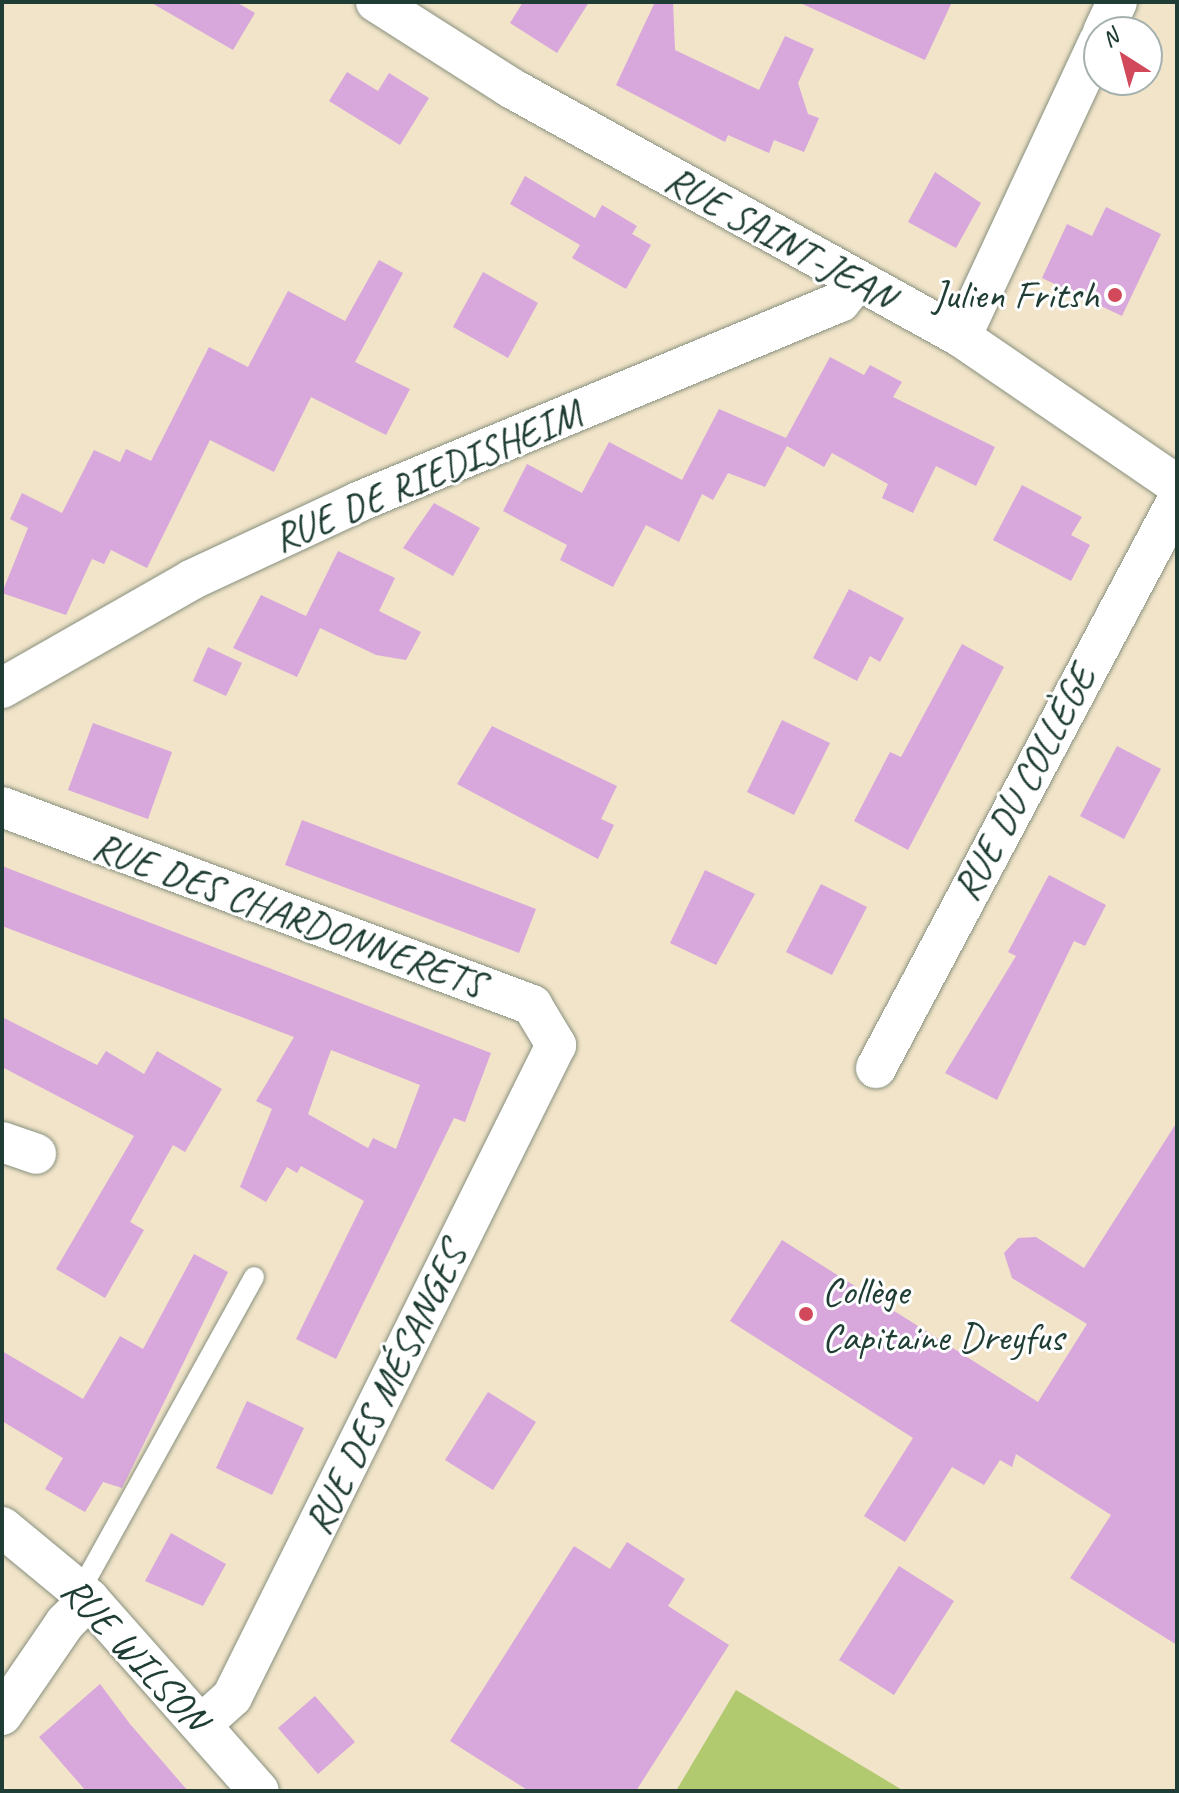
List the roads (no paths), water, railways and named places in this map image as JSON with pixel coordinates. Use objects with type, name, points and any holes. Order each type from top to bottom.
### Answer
[{"type":"street","name":"RUE SAINT-JEAN","points":[[376,2],[511,88],[961,337],[1177,485]]},
{"type":"street","points":[[961,337],[1083,75]]},
{"type":"street","name":"RUE DE RIEDISHEIM","points":[[2,688],[191,580],[358,502],[840,302],[857,282]]},
{"type":"street","name":"RUE DU COLLÈGE","points":[[876,1068],[1177,501]]},
{"type":"street","name":"RUE DES CHARDONNERETS","points":[[2,807],[532,1005],[556,1045]]},
{"type":"street","name":"RUE DES MÉSANGES","points":[[202,1724],[232,1697],[556,1045]]},
{"type":"street","name":"RUE WILSON","points":[[2,1527],[84,1595],[259,1791]]},
{"type":"street","points":[[2,1715],[84,1595]]},
{"type":"lane","points":[[84,1595],[254,1277]]},
{"type":"place","name":"Julien Fritsh","points":[[1115,295]]},
{"type":"place","name":"Collège Capitaine Dreyfus","points":[[806,1314]]}]
